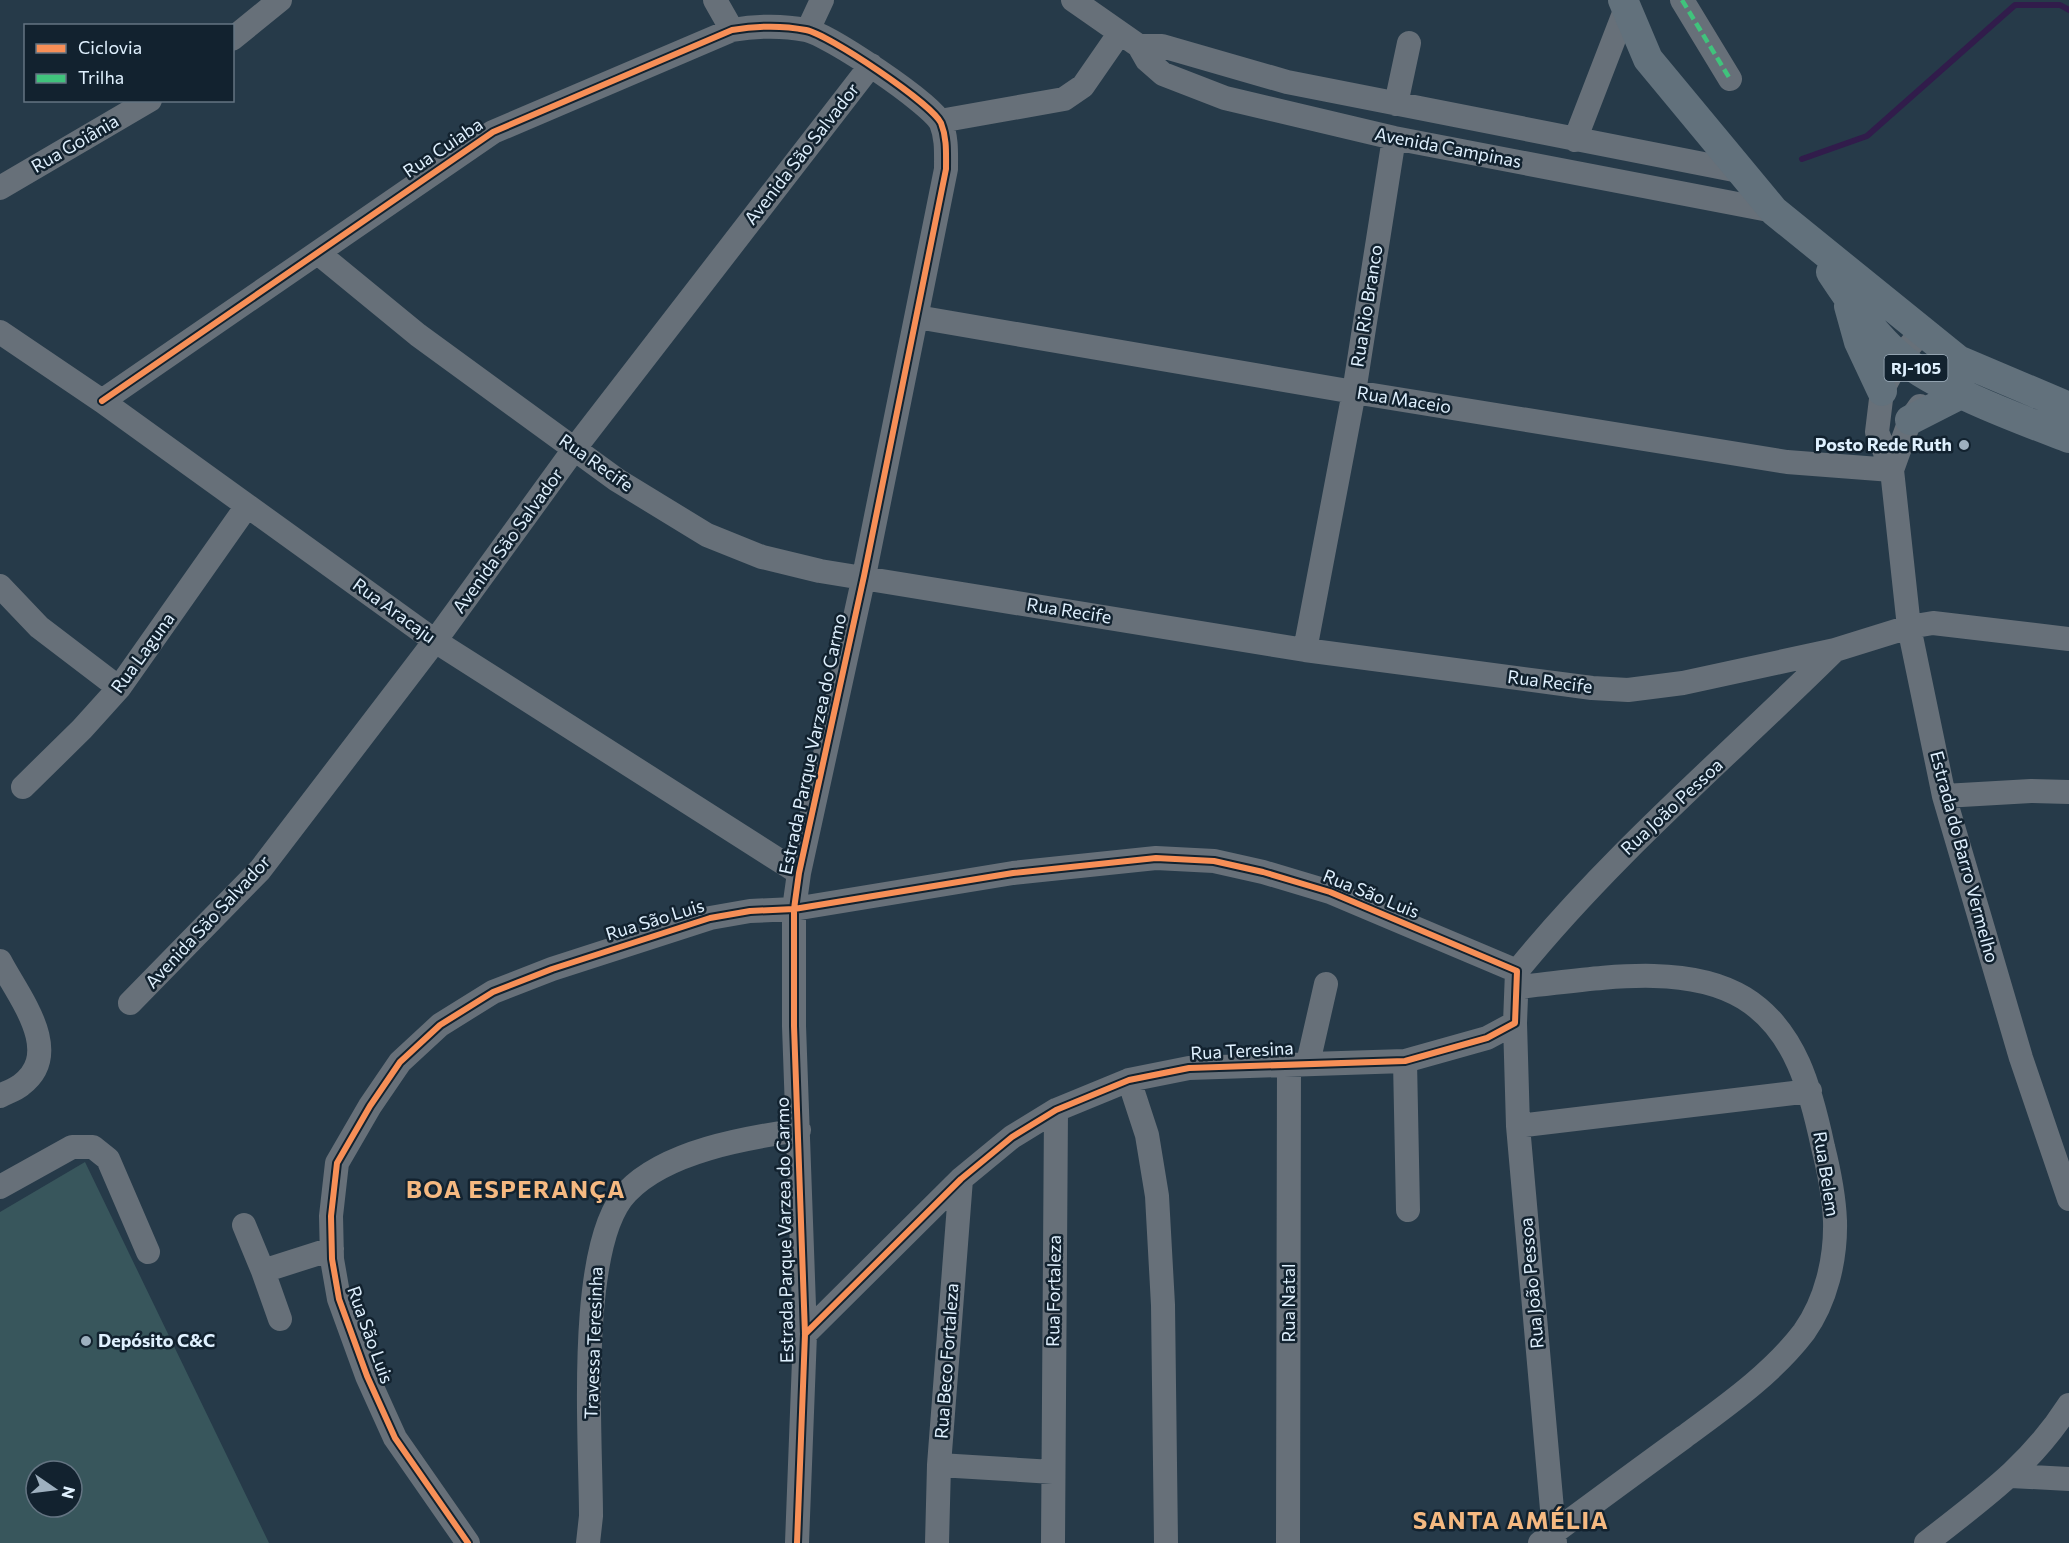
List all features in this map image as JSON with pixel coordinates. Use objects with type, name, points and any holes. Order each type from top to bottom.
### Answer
[{"type":"main road","name":"RJ-105","points":[[1624,4],[1648,58],[1774,211],[1958,360],[2069,407]]},
{"type":"main road","name":"RJ-105","points":[[1809,239],[1846,294],[1900,357],[1950,387],[2069,438]]},
{"type":"main road","points":[[1846,294],[1859,342],[1882,391]]},
{"type":"main road","points":[[1910,420],[1950,387]]},
{"type":"street","points":[[234,37],[280,0]]},
{"type":"street","points":[[715,0],[732,30]]},
{"type":"street","points":[[808,30],[822,0]]},
{"type":"street","name":"Avenida Campinas","points":[[1072,0],[1129,40],[1163,74],[1195,88],[1271,111],[1394,138],[1774,211]]},
{"type":"street","points":[[1682,0],[1730,79]]},
{"type":"street","points":[[1575,140],[1624,4]]},
{"type":"street","name":"Rua Cuiaba","points":[[102,401],[493,132],[732,30],[756,26],[808,30],[871,65]]},
{"type":"street","points":[[871,65],[940,121],[1064,99],[1083,86],[1129,40]]},
{"type":"street","name":"Avenida Campinas","points":[[1129,40],[1162,46],[1287,82],[1739,171]]},
{"type":"street","points":[[1396,104],[1409,43]]},
{"type":"street","name":"Avenida São Salvador","points":[[130,1003],[260,870],[435,641],[575,448],[871,65]]},
{"type":"street","name":"Rua Goiânia","points":[[0,188],[147,102]]},
{"type":"street","name":"Estrada Parque Varzea do Carmo","points":[[797,1543],[805,1334],[794,1026],[794,909],[946,168],[946,144],[940,121]]},
{"type":"street","name":"Rua Rio Branco","points":[[1305,650],[1354,392],[1394,138]]},
{"type":"street","name":"Rua Recife","points":[[318,253],[418,335],[617,480],[707,536],[762,557],[820,571],[864,576],[1305,650],[1592,688],[1628,690],[1683,683],[1835,650],[1909,627],[1933,623],[1958,624],[2069,639]]},
{"type":"street","name":"Rua Maceio","points":[[917,317],[1354,392],[1787,462],[1892,470]]},
{"type":"street","name":"Rua Aracaju","points":[[0,332],[102,401],[435,641],[800,873]]},
{"type":"street","name":"Estrada do Barro Vermelho","points":[[1922,333],[1900,357],[1882,391],[1877,432],[1892,470],[1909,627],[1944,796],[2021,1058],[2069,1199]]},
{"type":"street","points":[[1950,387],[1958,360]]},
{"type":"street","name":"Estrada do Barro Vermelho","points":[[1892,470],[1910,420]]},
{"type":"street","name":"Rua Laguna","points":[[23,788],[119,688],[247,506]]},
{"type":"street","points":[[0,586],[39,627],[119,688]]},
{"type":"street","name":"Rua João Pessoa","points":[[1517,979],[1560,918],[1634,841],[1835,650]]},
{"type":"street","points":[[1944,796],[2031,791],[2069,792]]},
{"type":"street","name":"Rua São Luis","points":[[468,1543],[395,1438],[367,1376],[339,1299],[332,1249],[331,1216],[337,1163],[370,1106],[400,1062],[440,1025],[493,992],[552,969],[710,918],[750,911],[794,909],[1013,873],[1156,858],[1214,861],[1263,872],[1330,892],[1517,979]]},
{"type":"street","points":[[0,961],[39,1034],[40,1060],[22,1085],[0,1096]]},
{"type":"street","name":"Rua Belem","points":[[1517,979],[1639,976],[1687,979],[1721,988],[1743,998],[1762,1013],[1784,1038],[1799,1062],[1810,1091],[1830,1179],[1835,1221],[1827,1284],[1820,1305],[1804,1331],[1773,1366],[1724,1408],[1550,1540]]},
{"type":"street","points":[[1515,1023],[1517,979]]},
{"type":"street","name":"Rua Natal","points":[[1288,1543],[1298,1063],[1326,984]]},
{"type":"street","name":"Rua João Pessoa","points":[[1515,1023],[1518,1126],[1550,1540]]},
{"type":"street","name":"Rua Teresina","points":[[805,1334],[962,1179],[1012,1137],[1056,1110],[1130,1080],[1189,1068],[1405,1060],[1487,1038],[1515,1023]]},
{"type":"street","points":[[1405,1060],[1408,1210]]},
{"type":"street","points":[[1130,1080],[1147,1135],[1157,1196],[1163,1305],[1166,1543]]},
{"type":"street","points":[[1518,1126],[1810,1091]]},
{"type":"street","name":"Rua Fortaleza","points":[[1053,1543],[1056,1110]]},
{"type":"street","name":"Travessa Teresinha","points":[[588,1543],[591,1516],[591,1348],[595,1270],[607,1222],[626,1192],[659,1167],[712,1148],[799,1130]]},
{"type":"street","points":[[0,1187],[72,1147],[93,1147],[108,1159],[148,1252]]},
{"type":"street","name":"Rua Beco Fortaleza","points":[[937,1543],[939,1465],[962,1179]]},
{"type":"street","points":[[244,1225],[280,1319]]},
{"type":"street","points":[[263,1271],[332,1249]]},
{"type":"street","points":[[1926,1543],[2011,1476],[2050,1434],[2069,1405]]},
{"type":"street","points":[[939,1465],[1053,1472]]},
{"type":"street","points":[[2011,1476],[2069,1479]]},
{"type":"building","name":"Depósito C&C","points":[[85,1162],[269,1543],[0,1543],[0,1212]]},
{"type":"waterway","points":[[1802,159],[1867,136],[2015,5],[2060,5],[2069,10]]},
{"type":"marked path","points":[[1682,0],[1730,79]]},
{"type":"cycle path","points":[[102,401],[493,132],[732,30],[778,27],[797,28],[818,34],[878,70],[919,101],[941,123],[945,140],[946,169],[864,576],[799,873],[794,909],[794,1026],[805,1334],[797,1543]]},
{"type":"cycle path","points":[[468,1543],[395,1438],[367,1376],[339,1299],[332,1259],[331,1216],[337,1163],[370,1106],[400,1062],[440,1025],[493,992],[552,969],[710,918],[750,911],[794,909],[1013,873],[1156,858],[1214,861],[1263,872],[1330,892],[1517,971],[1515,1023],[1487,1038],[1405,1061],[1189,1068],[1129,1080],[1056,1110],[1012,1137],[961,1179],[805,1334]]},
{"type":"place","name":"Posto Rede Ruth","points":[[1964,445]]},
{"type":"place","name":"Depósito C&C","points":[[86,1341]]},
{"type":"district","name":"BOA ESPERANÇA","points":[[516,1190]]},
{"type":"district","name":"SANTA AMÉLIA","points":[[1511,1521]]}]
